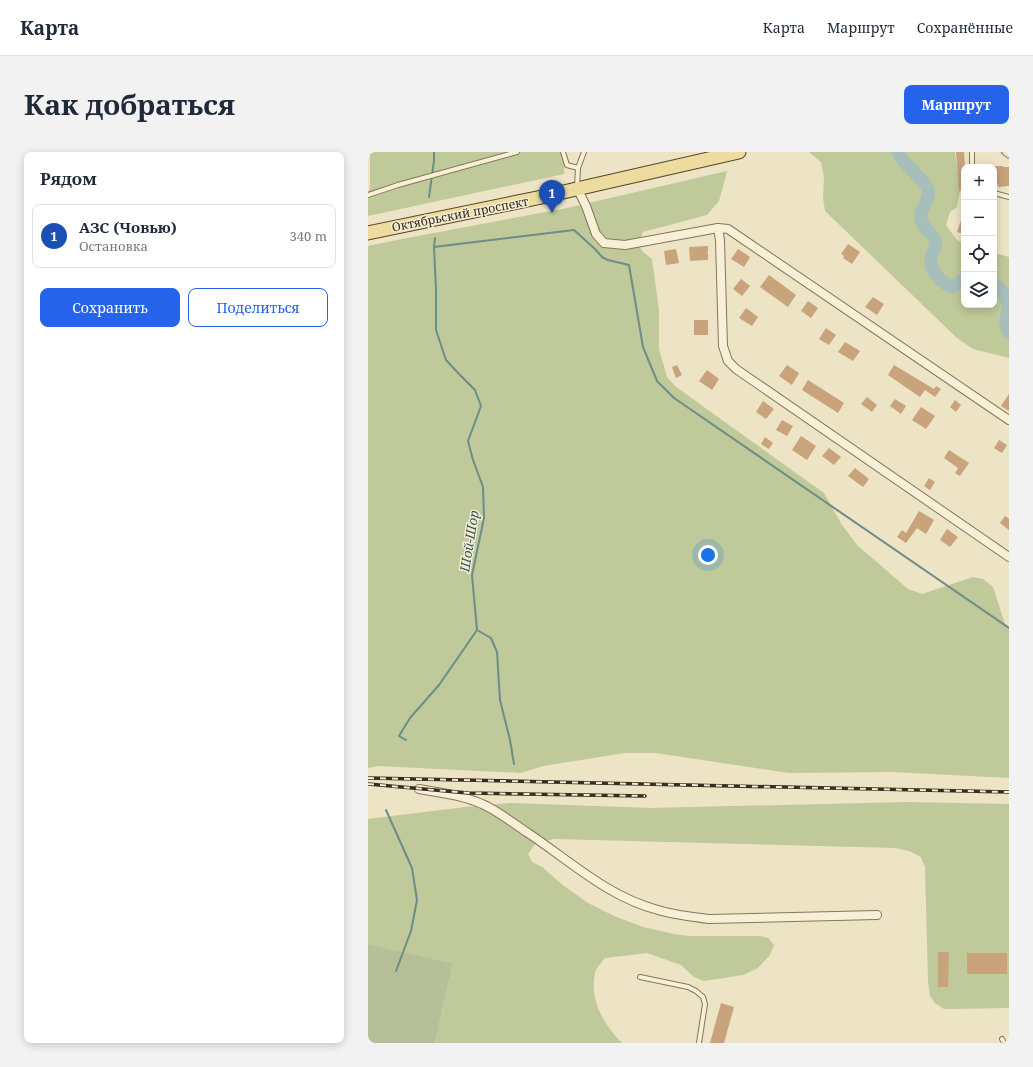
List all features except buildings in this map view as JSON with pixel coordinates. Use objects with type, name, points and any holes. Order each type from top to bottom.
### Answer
[{"type":"main road","name":"Октябрьский проспект","points":[[368,233],[537,198],[702,158],[734,153]]},
{"type":"street","points":[[577,188],[586,206],[596,234],[604,243],[625,245],[718,228],[728,228],[1009,420]]},
{"type":"street","points":[[718,228],[720,240],[723,346],[728,361],[743,373],[1009,557]]},
{"type":"street","points":[[419,789],[467,798],[483,804],[600,884],[628,899],[657,910],[688,917],[709,919],[877,915]]},
{"type":"lane","points":[[368,196],[398,185],[517,152]]},
{"type":"lane","points":[[563,152],[567,165],[578,168]]},
{"type":"lane","points":[[577,188],[578,168],[584,152]]},
{"type":"lane","points":[[972,152],[972,164]]},
{"type":"lane","points":[[1004,152],[1009,156]]},
{"type":"lane","points":[[997,193],[1009,197]]},
{"type":"lane","points":[[640,977],[688,987],[703,997],[705,1004],[699,1043]]},
{"type":"green space","points":[[370,152],[565,152],[564,174],[368,216]]},
{"type":"green space","points":[[809,152],[955,152],[960,191],[957,207],[950,212],[946,225],[957,240],[961,242],[961,308],[997,308],[997,254],[1009,257],[1009,358],[973,349],[957,338],[825,211],[823,198],[824,177],[821,162]]},
{"type":"green space","points":[[727,171],[719,201],[707,215],[643,232],[641,237],[640,248],[652,259],[659,310],[659,349],[667,377],[675,386],[824,493],[842,525],[857,545],[908,589],[922,594],[973,577],[983,579],[993,587],[1005,624],[1009,627],[1009,778],[892,772],[789,773],[656,753],[625,753],[543,766],[521,773],[378,766],[368,768],[368,246],[567,208]]},
{"type":"green space","points":[[908,802],[1009,804],[1009,1008],[944,1009],[935,1003],[930,996],[928,981],[925,867],[921,857],[909,851],[895,848],[554,839],[535,844],[528,854],[532,862],[542,867],[564,886],[588,903],[614,916],[643,927],[674,934],[690,936],[760,936],[768,938],[774,945],[770,955],[758,968],[743,975],[704,981],[694,977],[681,965],[647,953],[605,958],[596,971],[594,993],[596,1002],[604,1020],[622,1043],[435,1043],[453,963],[368,944],[368,819],[510,803],[651,808]]},
{"type":"green space","points":[[368,944],[453,963],[435,1043],[368,1043]]},
{"type":"waterway","name":"Шой-Шор","points":[[429,197],[434,152]]},
{"type":"waterway","points":[[898,152],[928,190],[928,196],[921,214],[921,218],[923,225],[936,242],[931,259],[931,265],[935,274],[952,287],[961,282]]},
{"type":"waterway","points":[[434,247],[574,230],[602,257],[629,265],[643,347],[657,381],[674,398],[1009,628]]},
{"type":"waterway","name":"Шой-Шор","points":[[406,740],[399,736],[410,718],[439,685],[477,630],[472,575],[484,518],[483,487],[468,441],[481,406],[475,390],[446,360],[436,330],[435,238]]},
{"type":"waterway","points":[[997,285],[1005,296],[1008,305],[1006,325],[1009,333]]},
{"type":"waterway","points":[[477,630],[491,638],[497,652],[500,700],[510,740],[514,764]]},
{"type":"waterway","name":"Шой-Шор","points":[[386,810],[412,868],[417,900],[411,931],[396,971]]},
{"type":"railway","points":[[368,778],[1009,792]]},
{"type":"railway","points":[[368,784],[468,793],[645,796]]},
{"type":"place","name":"АЗС (Човью)","points":[[552,213]]}]
